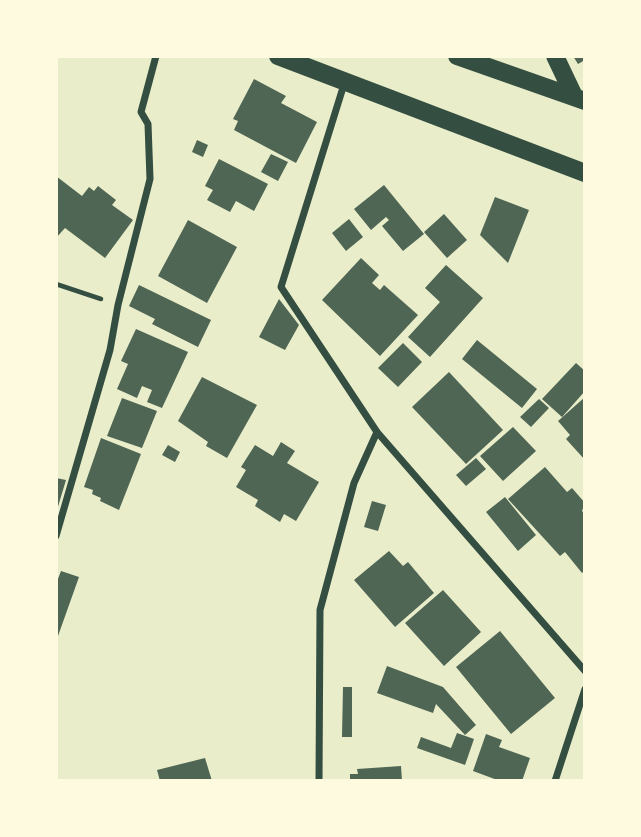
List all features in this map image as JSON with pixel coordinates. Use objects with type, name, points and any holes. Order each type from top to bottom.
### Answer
[{"type":"main road","points":[[278,56],[585,173]]},
{"type":"main road","points":[[457,56],[579,98]]},
{"type":"main road","points":[[555,56],[579,98]]},
{"type":"street","points":[[56,536],[100,389],[150,178],[148,124],[141,112],[156,56]]},
{"type":"street","points":[[345,80],[281,287],[377,432],[585,671]]},
{"type":"street","points":[[319,781],[320,610],[354,483],[377,432]]},
{"type":"street","points":[[555,781],[585,689]]},
{"type":"path","points":[[56,284],[118,305]]},
{"type":"building","points":[[573,56],[585,56],[585,60],[578,64]]},
{"type":"building","points":[[254,79],[286,96],[281,103],[317,122],[296,163],[234,130],[238,121],[233,119]]},
{"type":"building","points":[[197,140],[208,145],[203,157],[192,152]]},
{"type":"building","points":[[271,154],[288,162],[278,181],[261,172]]},
{"type":"building","points":[[219,159],[268,184],[254,211],[236,201],[230,212],[207,200],[213,190],[205,186]]},
{"type":"building","points":[[56,176],[82,196],[89,187],[94,191],[98,186],[116,200],[112,205],[133,220],[105,258],[65,228],[56,238]]},
{"type":"building","points":[[384,185],[424,234],[403,251],[382,226],[389,220],[386,217],[371,230],[354,209]]},
{"type":"building","points":[[495,197],[529,210],[508,263],[480,235]]},
{"type":"building","points":[[444,214],[467,240],[447,258],[424,232]]},
{"type":"building","points":[[349,219],[363,237],[346,251],[332,233]]},
{"type":"building","points":[[188,220],[237,247],[207,303],[158,276]]},
{"type":"building","points":[[361,258],[379,275],[372,283],[380,290],[384,285],[418,315],[380,356],[322,300]]},
{"type":"building","points":[[446,265],[483,298],[430,357],[408,337],[440,302],[425,288]]},
{"type":"building","points":[[139,285],[211,320],[198,347],[152,324],[155,319],[129,306]]},
{"type":"building","points":[[279,299],[299,325],[285,350],[259,337]]},
{"type":"building","points":[[136,329],[188,352],[162,408],[147,402],[152,390],[142,386],[137,398],[117,389],[128,364],[121,361]]},
{"type":"building","points":[[477,340],[537,389],[522,408],[462,359]]},
{"type":"building","points":[[403,343],[422,362],[398,387],[378,368]]},
{"type":"building","points":[[576,363],[585,371],[585,391],[562,417],[542,399]]},
{"type":"building","points":[[449,372],[503,430],[466,464],[412,407]]},
{"type":"building","points":[[202,377],[257,405],[227,458],[206,446],[208,442],[178,421]]},
{"type":"building","points":[[585,397],[585,460],[566,439],[570,435],[558,421]]},
{"type":"building","points":[[122,398],[157,411],[142,448],[107,436]]},
{"type":"building","points":[[539,399],[549,408],[531,427],[520,417]]},
{"type":"building","points":[[513,427],[536,451],[503,481],[480,456]]},
{"type":"building","points":[[101,438],[141,454],[119,510],[100,501],[101,498],[92,494],[93,490],[84,487]]},
{"type":"building","points":[[281,442],[295,451],[287,463],[319,482],[296,521],[284,514],[280,522],[255,506],[258,500],[236,487],[246,470],[241,467],[255,445],[273,456]]},
{"type":"building","points":[[168,445],[180,452],[175,462],[162,455]]},
{"type":"building","points":[[476,458],[486,469],[466,486],[456,475]]},
{"type":"building","points":[[545,467],[567,492],[572,488],[585,503],[582,511],[585,514],[585,570],[582,573],[565,552],[560,556],[508,499]]},
{"type":"building","points":[[56,478],[66,480],[57,510],[56,510]]},
{"type":"building","points":[[505,497],[536,535],[518,551],[486,512]]},
{"type":"building","points":[[372,501],[386,505],[378,531],[364,527]]},
{"type":"building","points":[[389,551],[403,566],[408,562],[434,593],[395,627],[354,580]]},
{"type":"building","points":[[61,571],[79,577],[58,636],[56,584]]},
{"type":"building","points":[[443,590],[481,632],[444,666],[405,623]]},
{"type":"building","points":[[500,631],[555,698],[511,734],[456,667]]},
{"type":"building","points":[[387,666],[443,687],[476,725],[465,735],[436,704],[433,713],[377,693]]},
{"type":"building","points":[[343,687],[352,687],[352,737],[342,737]]},
{"type":"building","points":[[457,733],[474,739],[465,765],[417,748],[421,737],[451,748]]},
{"type":"building","points":[[486,734],[502,740],[499,747],[530,758],[522,781],[500,781],[473,771]]},
{"type":"building","points":[[205,758],[212,781],[160,781],[157,770]]},
{"type":"building","points":[[401,766],[402,781],[350,781],[350,774],[358,774],[357,769]]}]
